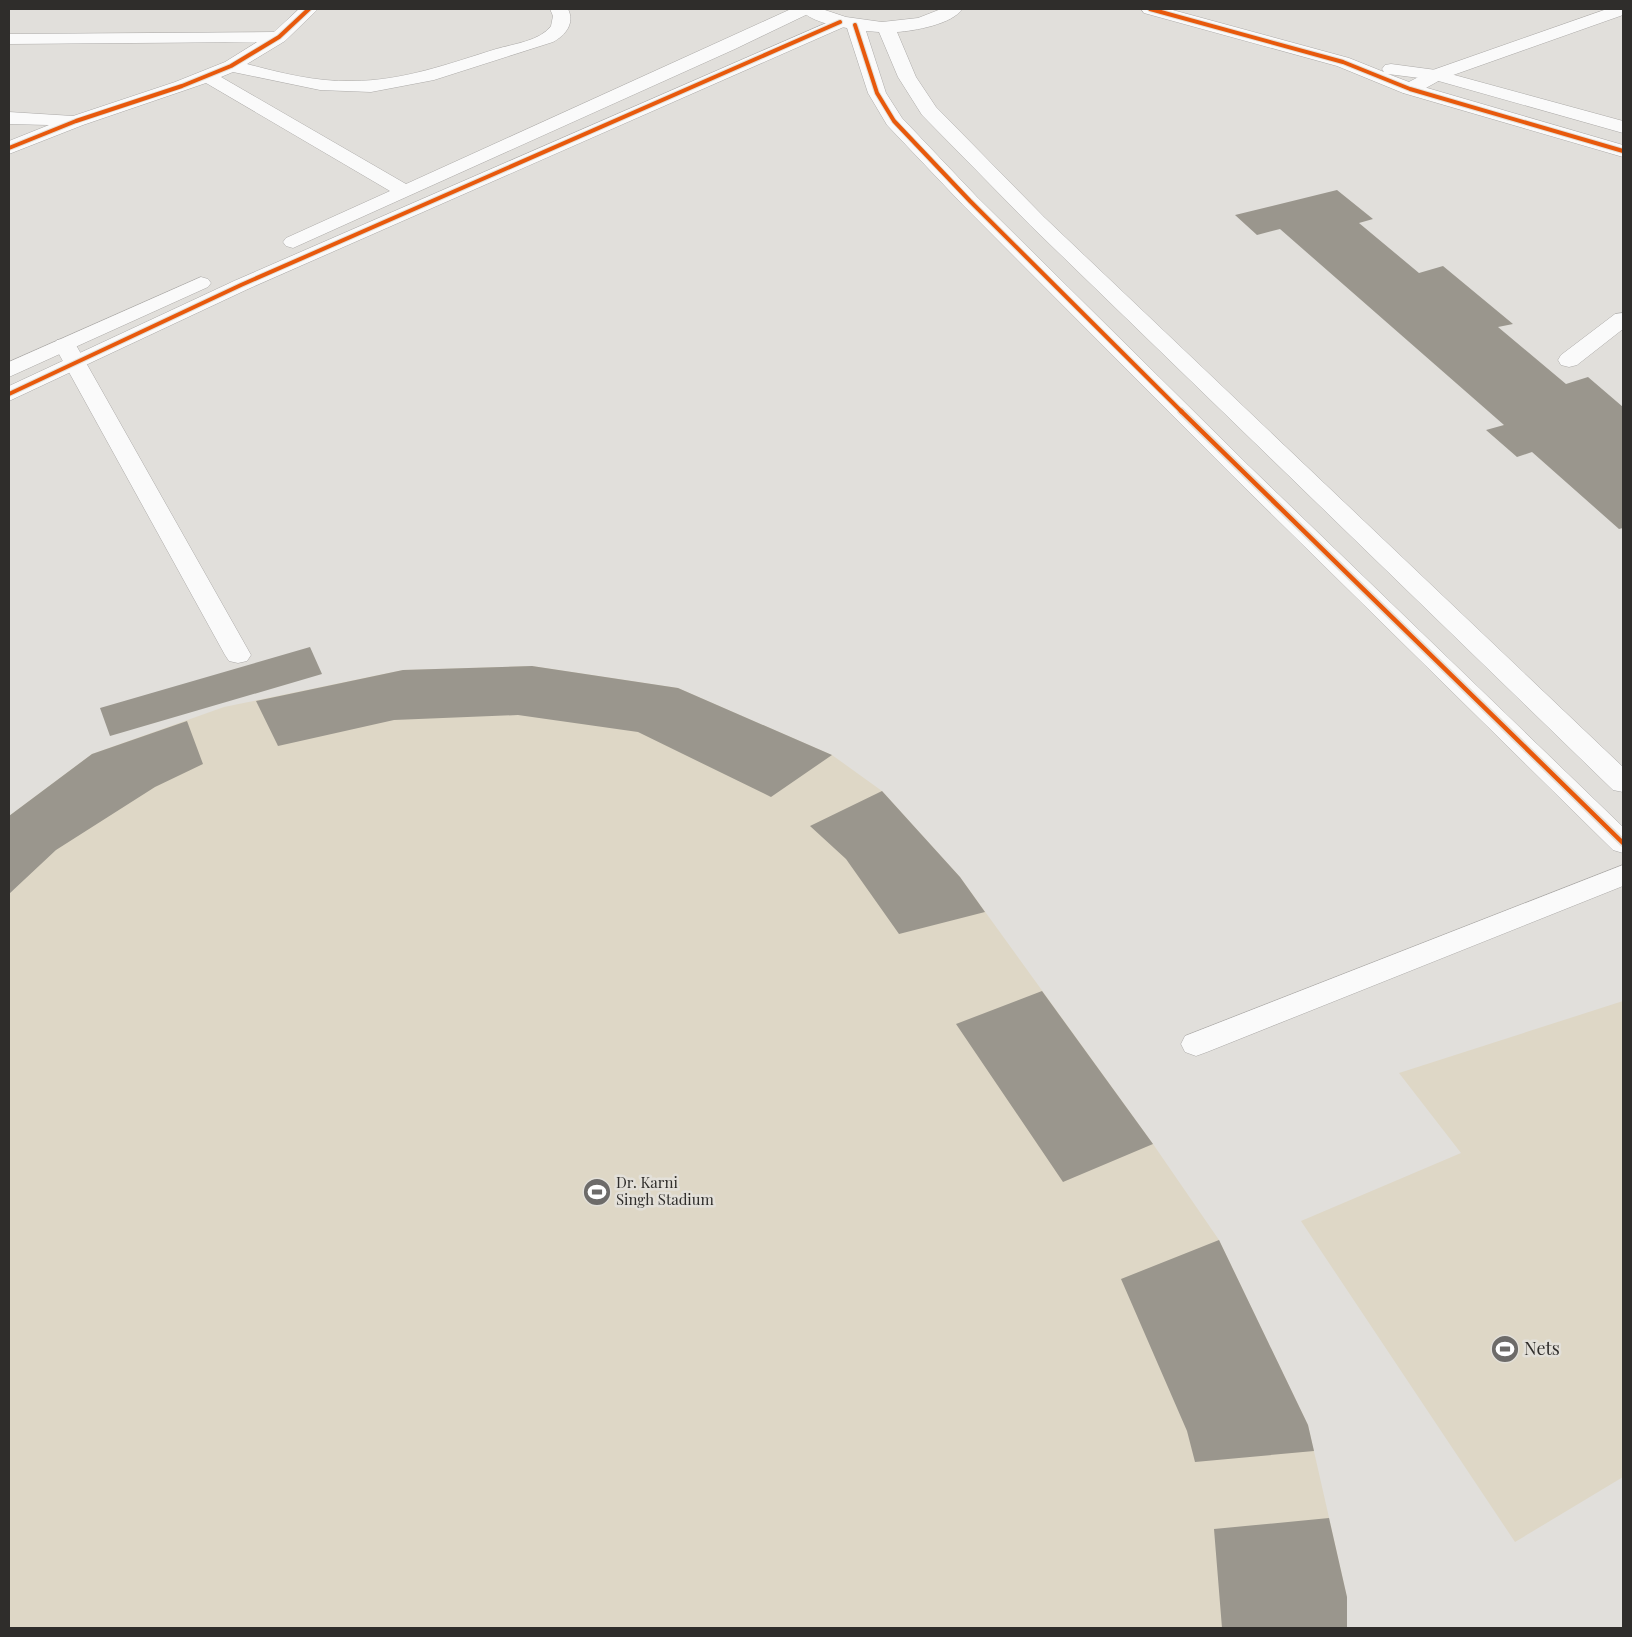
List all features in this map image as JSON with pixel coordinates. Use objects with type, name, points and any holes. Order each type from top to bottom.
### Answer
[{"type":"street","points":[[9,148],[76,121],[182,86],[231,66],[279,37],[308,9]]},
{"type":"street","points":[[231,66],[306,84],[350,87],[383,86],[428,77],[536,42],[554,34],[562,24],[562,13],[559,9]]},
{"type":"street","points":[[9,394],[70,354],[405,191],[804,9]]},
{"type":"street","points":[[809,9],[848,23],[886,27],[931,20],[953,9]]},
{"type":"street","points":[[1150,9],[1343,62],[1410,89],[1623,151]]},
{"type":"street","points":[[1410,89],[1436,75],[1623,9]]},
{"type":"street","points":[[9,370],[70,354],[241,285],[848,23]]},
{"type":"street","points":[[848,23],[877,93],[894,122],[977,208],[1240,470],[1623,843]]},
{"type":"street","points":[[886,27],[907,77],[929,111],[1030,215],[1623,783]]},
{"type":"street","points":[[9,39],[279,37]]},
{"type":"street","points":[[1343,62],[1436,75],[1623,127]]},
{"type":"street","points":[[207,76],[405,191]]},
{"type":"street","points":[[9,118],[76,121]]},
{"type":"street","points":[[1569,360],[1623,319]]},
{"type":"street","points":[[70,354],[238,655]]},
{"type":"street","points":[[1196,1044],[1623,875]]},
{"type":"shaded area","name":"Dr. Karni Singh Stadium","points":[[532,666],[678,688],[832,755],[882,791],[960,877],[1153,1144],[1219,1240],[1308,1425],[1347,1597],[1347,1628],[9,1628],[9,816],[92,754],[224,707],[403,670]]},
{"type":"shaded area","name":"Nets","points":[[1623,1001],[1623,1477],[1515,1542],[1301,1221],[1461,1153],[1399,1073]]},
{"type":"building","points":[[1337,190],[1373,219],[1359,223],[1419,273],[1443,266],[1513,324],[1498,327],[1566,384],[1588,377],[1623,407],[1623,528],[1619,529],[1532,452],[1517,457],[1486,430],[1504,425],[1280,229],[1257,235],[1235,215]]},
{"type":"building","points":[[310,647],[322,674],[110,736],[100,708]]},
{"type":"building","points":[[532,666],[678,688],[832,755],[771,797],[638,732],[518,715],[394,720],[278,746],[256,701],[403,670]]},
{"type":"building","points":[[187,721],[203,764],[155,787],[56,850],[9,894],[9,816],[92,754]]},
{"type":"building","points":[[882,791],[960,877],[985,912],[899,934],[846,859],[810,826]]},
{"type":"building","points":[[1042,991],[1153,1144],[1063,1182],[956,1024]]},
{"type":"building","points":[[1219,1240],[1308,1425],[1314,1451],[1195,1462],[1187,1431],[1121,1279]]},
{"type":"building","points":[[1329,1518],[1347,1597],[1347,1628],[1222,1628],[1214,1529]]},
{"type":"cycle path","points":[[9,148],[76,121],[182,86],[231,66],[279,37],[309,9]]},
{"type":"cycle path","points":[[1150,9],[1343,62],[1410,89],[1623,151]]},
{"type":"cycle path","points":[[9,394],[241,285],[840,22]]},
{"type":"cycle path","points":[[855,25],[877,93],[894,121],[970,201],[1240,470],[1623,843]]},
{"type":"place","name":"Dr. Karni Singh Stadium","points":[[597,1192]]},
{"type":"place","name":"Nets","points":[[1505,1349]]}]
